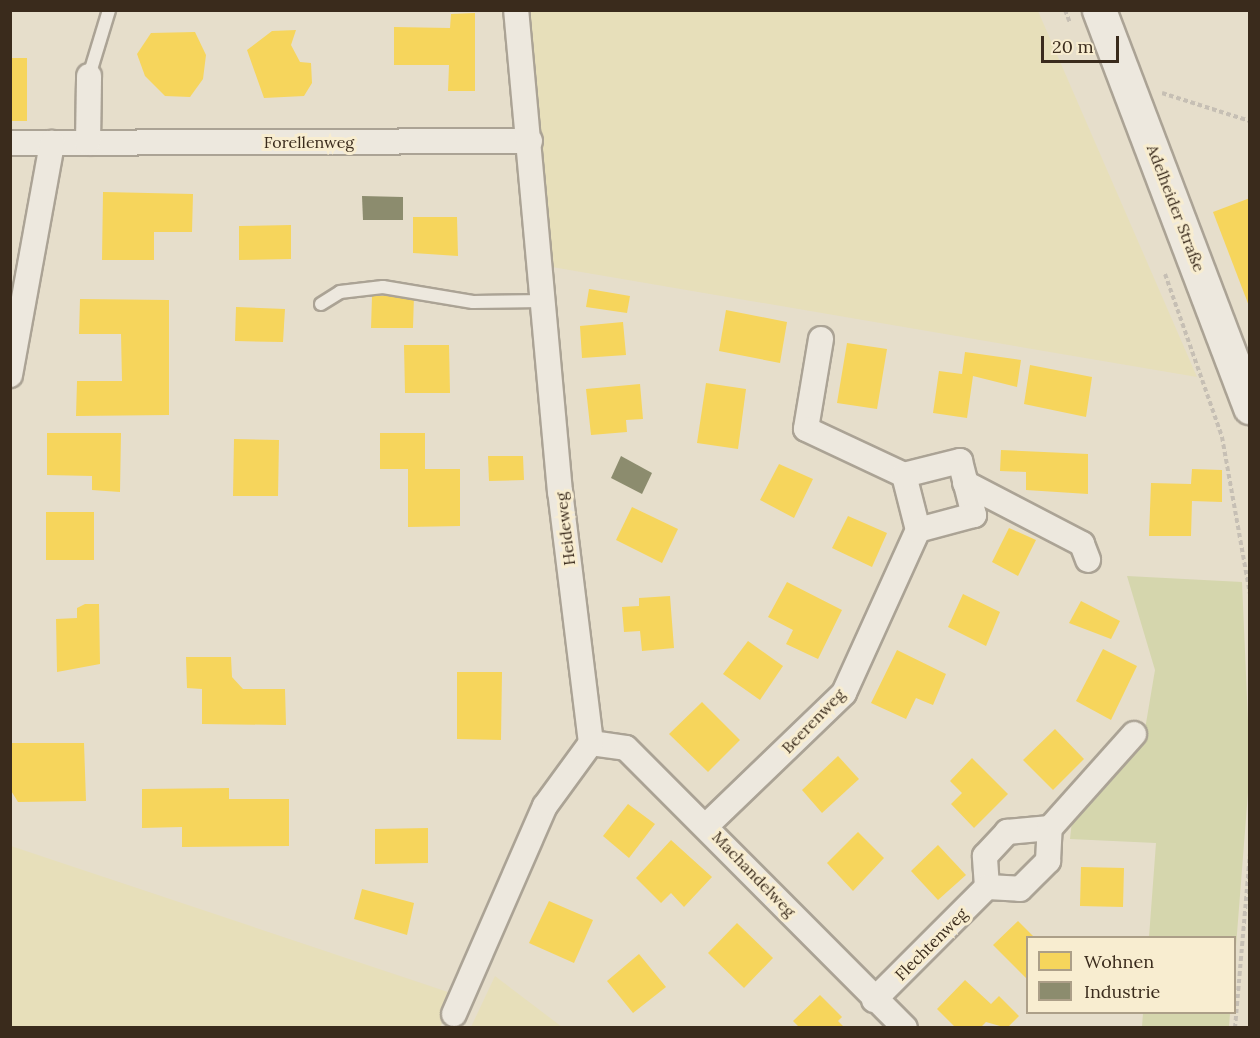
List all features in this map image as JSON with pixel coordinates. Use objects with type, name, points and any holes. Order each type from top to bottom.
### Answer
[{"type":"street","name":"Heideweg","points":[[516,10],[530,141],[543,301],[591,743]]},
{"type":"street","name":"Adelheider Straße","points":[[1099,10],[1250,408]]},
{"type":"street","points":[[88,76],[88,143]]},
{"type":"street","name":"Forellenweg","points":[[10,143],[530,141]]},
{"type":"street","points":[[10,375],[52,143]]},
{"type":"street","points":[[821,339],[806,429],[904,475],[960,461],[974,515],[918,530],[904,475]]},
{"type":"street","points":[[965,483],[1082,544],[1088,560]]},
{"type":"street","name":"Beerenweg","points":[[707,825],[844,693],[918,530]]},
{"type":"street","points":[[1050,828],[1007,832],[985,856],[987,887],[1020,889],[1048,861],[1050,828],[1134,734]]},
{"type":"street","points":[[454,1014],[545,806],[591,743]]},
{"type":"street","name":"Machandelweg","points":[[591,743],[626,747],[707,825],[874,1000],[905,1028]]},
{"type":"street","name":"Flechtenweg","points":[[874,1000],[987,887]]},
{"type":"lane","points":[[88,76],[109,10]]},
{"type":"lane","points":[[321,304],[340,292],[383,287],[473,302],[543,301]]},
{"type":"path","points":[[1065,10],[1073,33]]},
{"type":"path","points":[[1127,82],[1250,120]]},
{"type":"path","points":[[1161,265],[1222,436],[1250,594]]},
{"type":"path","points":[[1235,1028],[1250,854]]},
{"type":"shaded area","points":[[527,11],[1038,11],[1197,377],[552,267]]},
{"type":"shaded area","points":[[11,846],[457,995],[440,1027],[11,1028]]},
{"type":"shaded area","points":[[495,976],[562,1027],[471,1027]]},
{"type":"green space","points":[[1127,576],[1242,582],[1250,767],[1236,946],[1236,936],[1149,936],[1156,843],[1070,839],[1072,821],[1143,741],[1155,670]]},
{"type":"green space","points":[[1143,1014],[1230,1014],[1229,1027],[1142,1027]]},
{"type":"building: Wohnen","points":[[475,13],[475,91],[448,91],[449,65],[394,65],[394,27],[450,28],[451,14]]},
{"type":"building: Wohnen","points":[[296,30],[291,45],[300,62],[311,63],[312,83],[304,96],[264,98],[247,50],[272,31]]},
{"type":"building: Wohnen","points":[[195,32],[206,55],[203,79],[190,97],[165,96],[145,76],[137,54],[151,33]]},
{"type":"building: Wohnen","points":[[10,58],[27,58],[27,121],[10,121]]},
{"type":"building: Wohnen","points":[[103,192],[193,194],[192,232],[154,232],[154,260],[102,260]]},
{"type":"building: Wohnen","points":[[1250,198],[1250,306],[1249,306],[1213,212]]},
{"type":"building: Wohnen","points":[[413,217],[457,217],[458,256],[413,253]]},
{"type":"building: Wohnen","points":[[291,225],[291,259],[239,260],[239,226]]},
{"type":"building: Wohnen","points":[[589,289],[630,296],[627,313],[586,307]]},
{"type":"building: Wohnen","points":[[414,295],[413,328],[371,328],[372,296]]},
{"type":"building: Wohnen","points":[[80,299],[169,300],[169,415],[76,416],[77,381],[122,381],[121,334],[79,334]]},
{"type":"building: Wohnen","points":[[236,307],[285,309],[283,342],[235,341]]},
{"type":"building: Wohnen","points":[[726,310],[787,322],[780,363],[719,351]]},
{"type":"building: Wohnen","points":[[623,322],[626,355],[582,358],[580,326]]},
{"type":"building: Wohnen","points":[[847,343],[887,349],[877,409],[837,403]]},
{"type":"building: Wohnen","points":[[404,345],[449,345],[450,393],[405,393]]},
{"type":"building: Wohnen","points":[[965,352],[1021,360],[1017,387],[973,376],[967,418],[933,413],[939,371],[962,374]]},
{"type":"building: Wohnen","points":[[1030,365],[1092,377],[1086,417],[1024,404]]},
{"type":"building: Wohnen","points":[[706,383],[746,389],[738,449],[697,443]]},
{"type":"building: Wohnen","points":[[640,384],[643,419],[626,420],[627,432],[591,435],[586,389]]},
{"type":"building: Wohnen","points":[[47,433],[121,433],[120,492],[92,490],[92,476],[47,475]]},
{"type":"building: Wohnen","points":[[380,433],[425,433],[425,469],[460,469],[460,526],[408,527],[408,469],[380,469]]},
{"type":"building: Wohnen","points":[[234,439],[279,440],[278,496],[233,496]]},
{"type":"building: Wohnen","points":[[1001,450],[1088,454],[1088,494],[1026,490],[1026,472],[1000,471]]},
{"type":"building: Wohnen","points":[[488,456],[523,456],[524,480],[489,481]]},
{"type":"building: Wohnen","points":[[779,464],[813,479],[794,518],[760,500]]},
{"type":"building: Wohnen","points":[[1192,469],[1222,470],[1222,502],[1192,501],[1191,536],[1149,536],[1151,483],[1191,484]]},
{"type":"building: Wohnen","points":[[632,507],[678,529],[662,563],[616,540]]},
{"type":"building: Wohnen","points":[[46,512],[94,512],[94,560],[46,560]]},
{"type":"building: Wohnen","points":[[848,516],[887,533],[872,567],[832,548]]},
{"type":"building: Wohnen","points":[[1009,528],[1036,540],[1018,576],[992,562]]},
{"type":"building: Wohnen","points":[[787,582],[842,610],[818,659],[786,644],[793,630],[768,617]]},
{"type":"building: Wohnen","points":[[963,594],[1000,612],[986,646],[948,627]]},
{"type":"building: Wohnen","points":[[670,596],[674,648],[642,651],[640,631],[624,632],[622,607],[639,606],[639,598]]},
{"type":"building: Wohnen","points":[[1081,601],[1120,621],[1111,639],[1069,623]]},
{"type":"building: Wohnen","points":[[85,604],[99,604],[100,664],[57,672],[56,619],[77,618],[77,608]]},
{"type":"building: Wohnen","points":[[748,641],[783,666],[760,700],[723,674]]},
{"type":"building: Wohnen","points":[[1103,649],[1137,666],[1111,720],[1076,701]]},
{"type":"building: Wohnen","points":[[897,650],[946,674],[933,705],[916,698],[906,719],[871,703]]},
{"type":"building: Wohnen","points":[[186,657],[231,657],[232,677],[243,689],[285,689],[286,725],[202,724],[202,689],[187,688]]},
{"type":"building: Wohnen","points":[[457,672],[502,672],[501,740],[457,739]]},
{"type":"building: Wohnen","points":[[702,702],[740,740],[708,772],[669,734]]},
{"type":"building: Wohnen","points":[[1055,729],[1084,759],[1053,790],[1023,760]]},
{"type":"building: Wohnen","points":[[10,743],[84,743],[86,801],[18,802],[10,789]]},
{"type":"building: Wohnen","points":[[838,756],[859,779],[822,813],[802,790]]},
{"type":"building: Wohnen","points":[[972,758],[1008,794],[974,828],[951,804],[962,793],[950,781]]},
{"type":"building: Wohnen","points":[[229,788],[229,799],[289,799],[289,846],[182,847],[182,827],[142,828],[142,789]]},
{"type":"building: Wohnen","points":[[628,804],[655,824],[629,858],[603,836]]},
{"type":"building: Wohnen","points":[[428,828],[428,863],[375,864],[375,829]]},
{"type":"building: Wohnen","points":[[858,832],[884,858],[853,891],[827,863]]},
{"type":"building: Wohnen","points":[[671,840],[712,877],[684,907],[671,893],[661,903],[636,878]]},
{"type":"building: Wohnen","points":[[938,845],[966,875],[938,900],[911,871]]},
{"type":"building: Wohnen","points":[[1081,867],[1124,868],[1123,907],[1080,906]]},
{"type":"building: Wohnen","points":[[362,889],[414,903],[407,935],[354,919]]},
{"type":"building: Wohnen","points":[[549,901],[593,920],[574,963],[529,943]]},
{"type":"building: Wohnen","points":[[1018,921],[1033,936],[1026,936],[1026,978],[993,945]]},
{"type":"building: Wohnen","points":[[737,923],[773,958],[744,988],[708,953]]},
{"type":"building: Wohnen","points":[[639,954],[666,987],[633,1013],[607,981]]},
{"type":"building: Wohnen","points":[[965,980],[991,1004],[999,996],[1019,1016],[1007,1028],[986,1022],[980,1028],[956,1028],[937,1009]]},
{"type":"building: Wohnen","points":[[820,995],[842,1017],[838,1021],[845,1028],[800,1028],[793,1021]]},
{"type":"building: Industrie","points":[[362,196],[403,197],[403,220],[363,220]]},
{"type":"building: Industrie","points":[[621,456],[652,473],[642,494],[611,478]]}]
